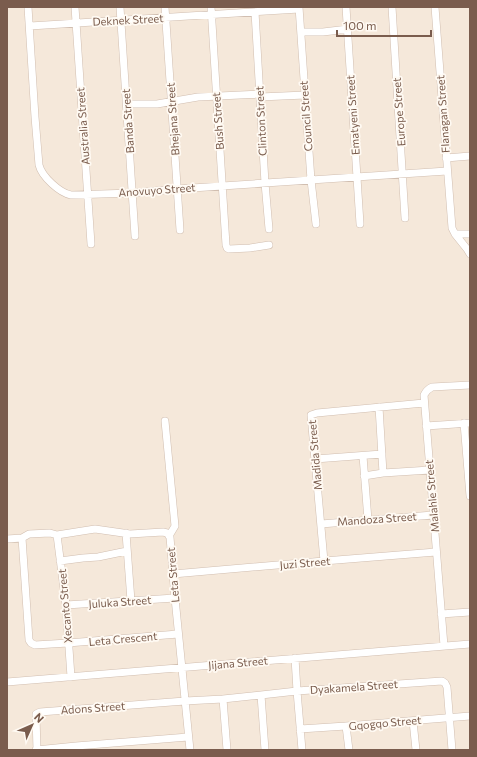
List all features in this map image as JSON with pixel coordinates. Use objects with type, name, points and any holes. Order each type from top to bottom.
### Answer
[{"type":"street","name":"Anovuyo Street","points":[[28,7],[35,124],[40,168],[49,180],[66,194],[71,196],[447,171]]},
{"type":"street","name":"Australia Street","points":[[75,7],[90,244]]},
{"type":"street","name":"Banda Street","points":[[120,7],[135,236]]},
{"type":"street","name":"Bhejana Street","points":[[165,7],[180,230]]},
{"type":"street","name":"Bush Street","points":[[210,7],[226,246],[228,248],[250,248],[269,245]]},
{"type":"street","name":"Ematyeni Street","points":[[346,7],[360,224]]},
{"type":"street","name":"Europe Street","points":[[392,7],[405,218]]},
{"type":"street","name":"Flanagan Street","points":[[436,7],[451,221],[452,230],[455,234]]},
{"type":"street","name":"Deknek Street","points":[[30,26],[299,8]]},
{"type":"street","name":"Council Street","points":[[299,8],[311,180],[316,224]]},
{"type":"street","name":"Clinton Street","points":[[255,12],[269,229]]},
{"type":"street","points":[[301,32],[348,30]]},
{"type":"street","points":[[127,104],[157,104],[187,98],[216,96],[305,95]]},
{"type":"street","points":[[446,158],[470,156]]},
{"type":"street","points":[[455,234],[470,234]]},
{"type":"street","points":[[455,234],[470,254]]},
{"type":"street","points":[[424,403],[425,392],[432,387],[470,385]]},
{"type":"street","name":"Madida Street","points":[[324,561],[311,415],[317,413],[424,403]]},
{"type":"street","name":"Malahle Street","points":[[424,403],[444,646]]},
{"type":"street","points":[[378,407],[383,473]]},
{"type":"street","points":[[165,421],[175,526],[169,536]]},
{"type":"street","points":[[426,426],[467,423],[470,496]]},
{"type":"street","points":[[315,459],[382,454]]},
{"type":"street","points":[[363,456],[368,520]]},
{"type":"street","points":[[364,476],[383,473],[430,470]]},
{"type":"street","name":"Mandoza Street","points":[[321,524],[433,515]]},
{"type":"street","name":"Leta Street","points":[[7,539],[22,538],[29,534],[50,533],[57,535],[96,529],[126,534],[167,533],[169,536],[190,750]]},
{"type":"street","points":[[126,534],[131,601]]},
{"type":"street","name":"Xecanto Street","points":[[57,535],[66,605],[71,677]]},
{"type":"street","points":[[22,538],[29,640],[35,645],[68,643]]},
{"type":"street","points":[[60,561],[98,557],[127,551]]},
{"type":"street","name":"Juzi Street","points":[[173,574],[436,552]]},
{"type":"street","name":"Juluka Street","points":[[66,605],[175,598]]},
{"type":"street","points":[[441,614],[470,612]]},
{"type":"street","name":"Leta Crescent","points":[[68,643],[178,634]]},
{"type":"street","name":"Jijana Street","points":[[7,682],[470,644]]},
{"type":"street","points":[[296,658],[302,750]]},
{"type":"street","name":"Dyakamela Street","points":[[185,701],[223,699],[297,691],[442,681],[446,683],[447,687],[449,718]]},
{"type":"street","points":[[261,695],[265,750]]},
{"type":"street","points":[[223,699],[227,750]]},
{"type":"street","name":"Adons Street","points":[[37,750],[36,714],[40,712],[185,701]]},
{"type":"street","name":"Gqogqo Street","points":[[300,729],[470,716]]},
{"type":"street","points":[[449,718],[452,750]]},
{"type":"street","points":[[413,721],[416,750]]},
{"type":"street","points":[[346,726],[349,750]]},
{"type":"street","points":[[37,750],[121,746],[188,737]]},
{"type":"shaded area","points":[[7,7],[470,7],[470,750],[7,750]]}]
